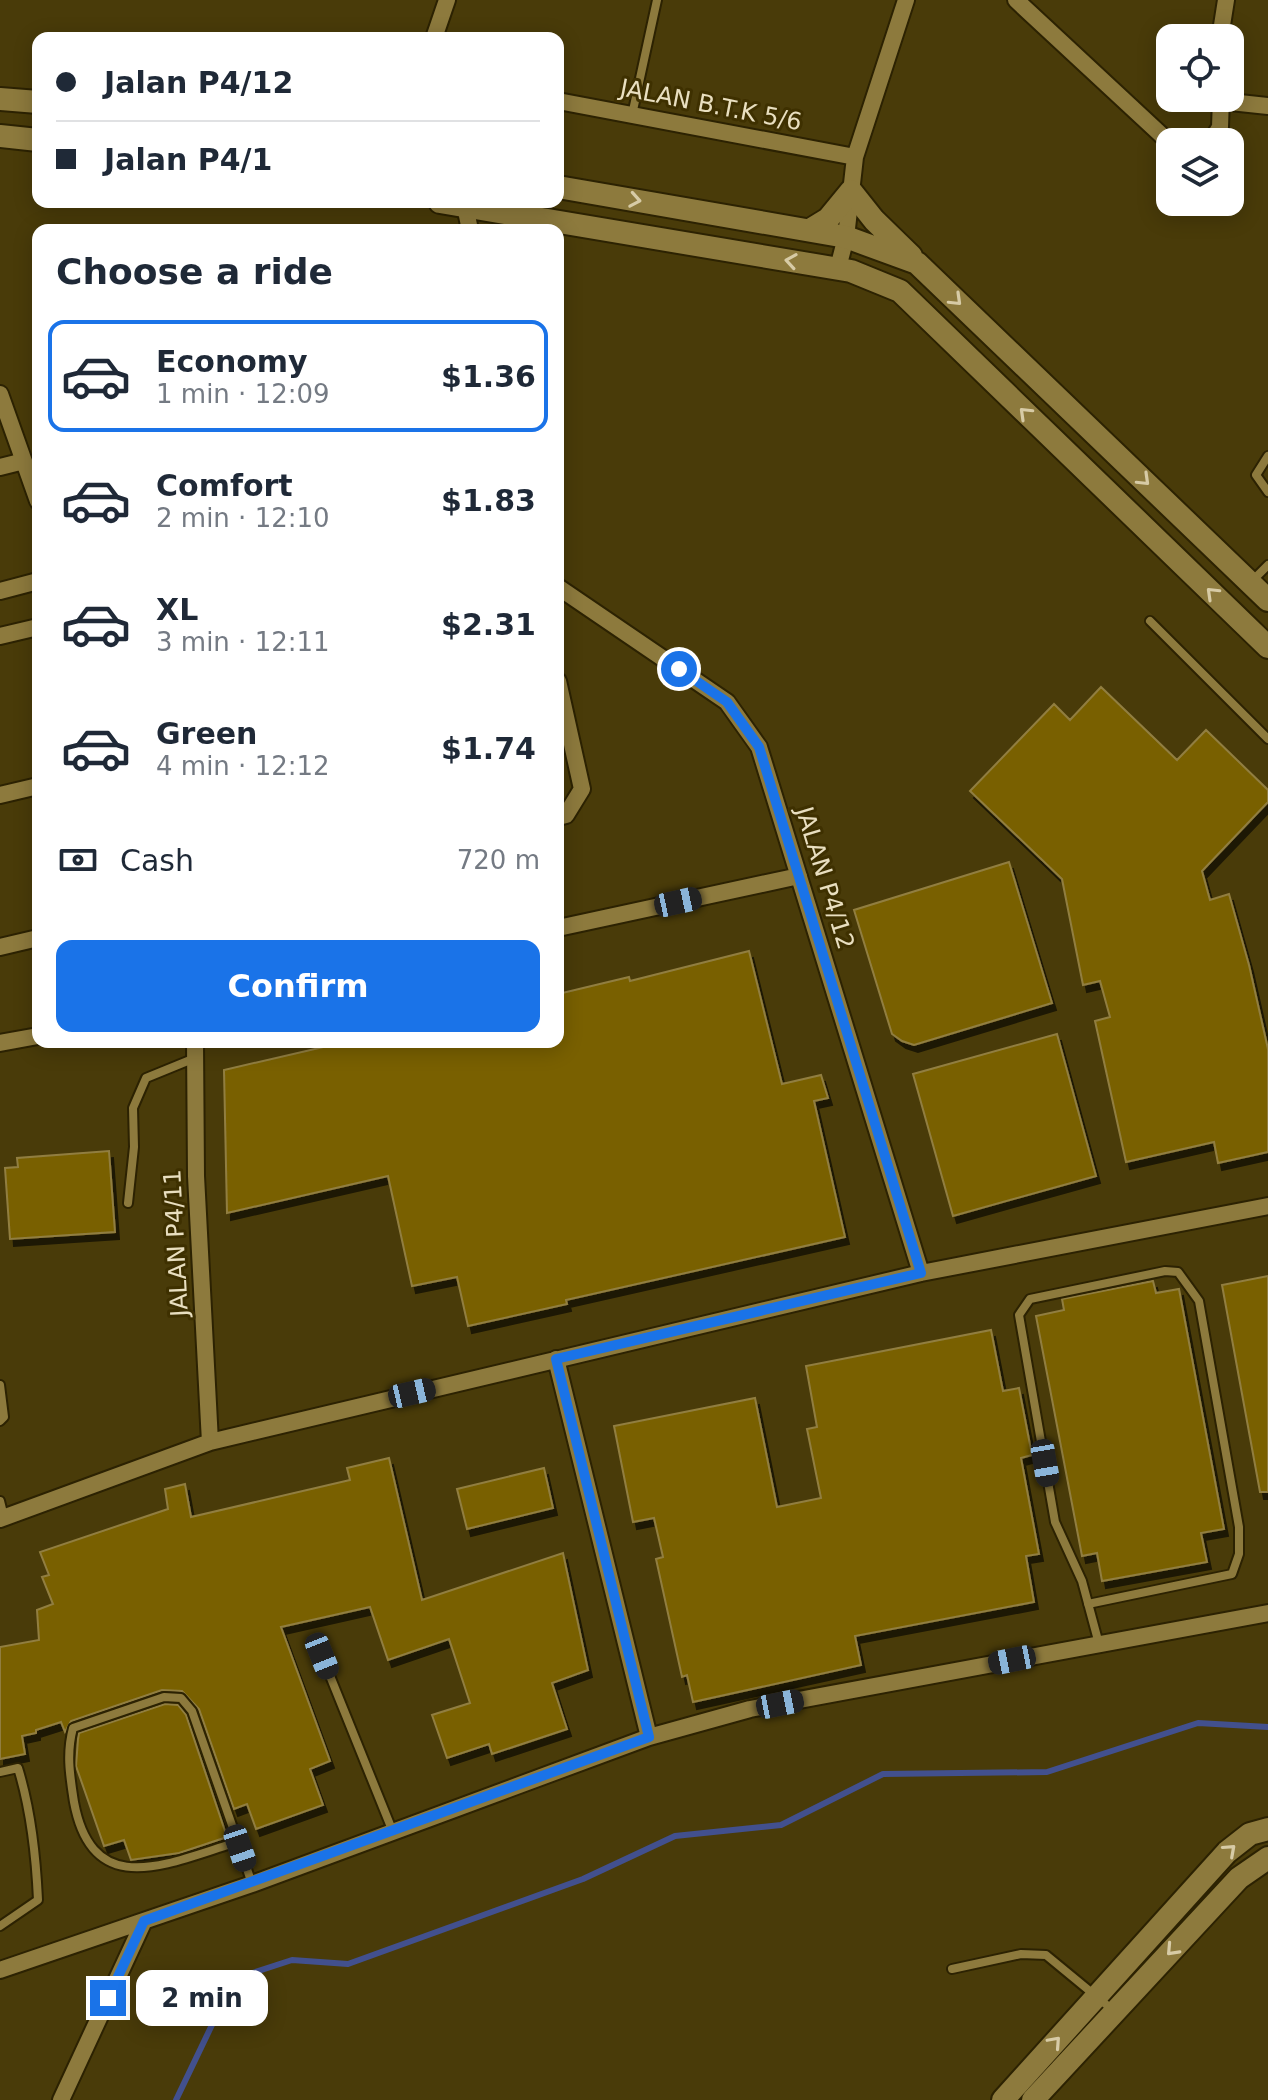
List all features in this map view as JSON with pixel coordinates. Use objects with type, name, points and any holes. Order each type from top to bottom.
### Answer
[{"type":"street","points":[[436,32],[447,0]]},
{"type":"street","points":[[838,268],[846,237],[855,157],[906,0]]},
{"type":"street","points":[[1016,0],[1156,130]]},
{"type":"street","points":[[1222,24],[1226,0]]},
{"type":"street","points":[[0,99],[32,102]]},
{"type":"street","name":"JALAN B.T.K 5/6","points":[[564,102],[855,157]]},
{"type":"street","points":[[1244,103],[1268,106]]},
{"type":"street","points":[[0,136],[32,139]]},
{"type":"street","points":[[564,188],[846,237],[917,263]]},
{"type":"street","points":[[810,230],[828,219],[851,191]]},
{"type":"street","points":[[851,191],[874,220],[917,263],[1268,600]]},
{"type":"street","points":[[477,208],[838,268],[900,291],[1268,647]]},
{"type":"street","points":[[0,394],[32,484]]},
{"type":"street","points":[[0,467],[24,461]]},
{"type":"street","points":[[0,591],[32,583]]},
{"type":"street","name":"JALAN P4/12","points":[[564,591],[727,702],[759,747],[921,1273]]},
{"type":"street","points":[[0,636],[32,628]]},
{"type":"street","points":[[564,708],[582,789],[564,816]]},
{"type":"street","points":[[0,795],[32,787]]},
{"type":"street","points":[[564,927],[799,876]]},
{"type":"street","points":[[0,947],[32,939]]},
{"type":"street","points":[[0,1043],[32,1037]]},
{"type":"street","name":"JALAN P4/11","points":[[195,1050],[197,1192],[210,1442]]},
{"type":"street","points":[[1,1512],[210,1442],[921,1273],[1268,1206]]},
{"type":"street","points":[[556,1359],[649,1737]]},
{"type":"street","points":[[0,1970],[252,1884],[649,1737],[750,1709],[1268,1613]]},
{"type":"street","points":[[1003,2100],[1227,1852],[1250,1834],[1268,1829]]},
{"type":"street","points":[[1033,2100],[1239,1878],[1268,1858]]},
{"type":"street","points":[[61,2100],[144,1921]]},
{"type":"lane","points":[[632,115],[657,0]]},
{"type":"lane","points":[[1268,456],[1256,475],[1268,492]]},
{"type":"lane","points":[[1250,583],[1268,565]]},
{"type":"lane","points":[[1150,621],[1268,739]]},
{"type":"lane","points":[[128,1203],[134,1147],[133,1108],[146,1078],[195,1050]]},
{"type":"lane","points":[[1088,1604],[1232,1574],[1239,1554],[1239,1527],[1199,1301],[1178,1272],[1165,1271],[1030,1299],[1019,1315],[1055,1522],[1088,1604],[1099,1644]]},
{"type":"lane","points":[[0,1385],[4,1417],[0,1421]]},
{"type":"lane","points":[[322,1656],[393,1832]]},
{"type":"lane","points":[[240,1848],[231,1844],[164,1866],[124,1866],[98,1857],[80,1831],[67,1749],[73,1728],[164,1697],[181,1698],[192,1711],[240,1848],[252,1884]]},
{"type":"lane","points":[[0,1772],[18,1768],[24,1786],[36,1860],[38,1900],[0,1926]]},
{"type":"lane","points":[[952,1969],[1021,1954],[1046,1955],[1115,2012]]},
{"type":"building","points":[[1101,687],[1177,760],[1206,730],[1268,790],[1268,802],[1202,871],[1210,900],[1229,894],[1249,965],[1268,1049],[1268,1152],[1218,1163],[1214,1142],[1126,1162],[1095,1021],[1110,1017],[1100,981],[1083,985],[1062,879],[970,791],[1054,704],[1070,720]]},
{"type":"building","points":[[1009,862],[1052,1003],[914,1045],[902,1041],[892,1034],[854,910]]},
{"type":"building","points":[[749,951],[782,1084],[821,1075],[828,1098],[814,1101],[845,1237],[566,1300],[567,1304],[468,1326],[457,1277],[412,1286],[388,1176],[227,1213],[224,1070],[319,1048],[564,1048],[564,993],[629,977],[630,981]]},
{"type":"building","points":[[1057,1034],[1096,1176],[953,1216],[913,1074]]},
{"type":"building","points":[[109,1151],[115,1232],[10,1239],[5,1168],[18,1167],[17,1158]]},
{"type":"building","points":[[1268,1276],[1268,1492],[1260,1492],[1222,1285]]},
{"type":"building","points":[[1153,1281],[1156,1293],[1179,1289],[1224,1529],[1201,1533],[1207,1562],[1102,1581],[1097,1553],[1082,1556],[1036,1316],[1064,1310],[1062,1299]]},
{"type":"building","points":[[991,1330],[1003,1391],[1019,1388],[1032,1455],[1021,1458],[1039,1554],[1026,1556],[1034,1602],[855,1636],[861,1665],[693,1702],[687,1675],[682,1677],[656,1559],[663,1557],[654,1518],[633,1522],[614,1426],[755,1398],[777,1507],[821,1498],[807,1429],[817,1427],[806,1366]]},
{"type":"building","points":[[389,1458],[422,1600],[563,1553],[588,1670],[552,1683],[567,1729],[492,1754],[489,1744],[447,1758],[432,1715],[470,1703],[449,1639],[388,1660],[370,1607],[281,1627],[330,1761],[310,1769],[323,1805],[256,1829],[247,1804],[234,1809],[199,1709],[182,1691],[162,1690],[71,1721],[65,1732],[61,1722],[36,1730],[36,1733],[22,1736],[25,1754],[0,1759],[0,1647],[39,1640],[37,1610],[53,1604],[42,1577],[49,1575],[40,1552],[168,1509],[165,1489],[185,1484],[191,1517],[350,1480],[347,1468]]},
{"type":"building","points":[[544,1468],[553,1508],[467,1529],[457,1489]]},
{"type":"building","points":[[165,1704],[178,1705],[186,1715],[227,1837],[179,1853],[131,1860],[124,1840],[104,1846],[76,1766],[79,1733]]},
{"type":"waterway","points":[[176,2100],[234,1979],[292,1960],[348,1964],[583,1879],[675,1836],[781,1825],[883,1774],[1047,1772],[1198,1723],[1268,1727]]},
{"type":"route","points":[[108,1998],[144,1921],[649,1737],[556,1359],[921,1273],[759,747],[727,702],[679,669]]}]
